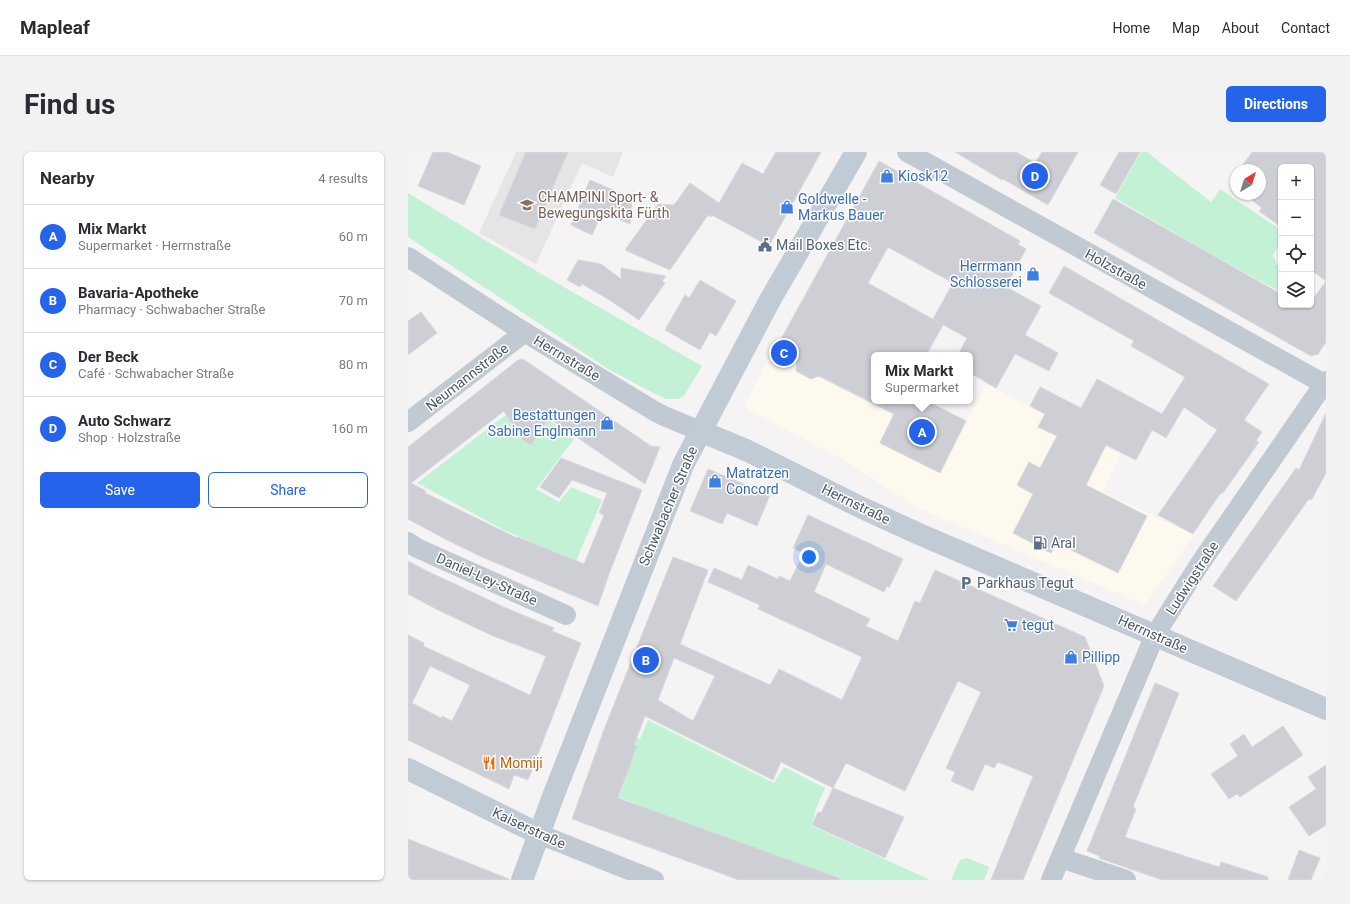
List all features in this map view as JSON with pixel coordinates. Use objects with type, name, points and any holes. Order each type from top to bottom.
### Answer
[{"type":"main road","name":"Schwabacher Straße","points":[[522,880],[554,794],[683,465],[767,307],[856,152]]},
{"type":"main road","name":"Herrnstraße","points":[[700,431],[740,447],[860,507],[919,534],[1326,709]]},
{"type":"main road","name":"Kaiserstraße","points":[[408,769],[540,834]]},
{"type":"street","name":"Holzstraße","points":[[907,152],[1325,383]]},
{"type":"street","name":"Herrnstraße","points":[[408,257],[525,332],[664,416],[700,431]]},
{"type":"street","name":"Neumannstraße","points":[[408,422],[525,332]]},
{"type":"street","name":"Ludwigstraße","points":[[1051,880],[1154,635],[1199,565],[1325,383]]},
{"type":"street","name":"Daniel-Ley-Straße","points":[[408,542],[417,548],[566,615]]},
{"type":"street","name":"Kaiserstraße","points":[[540,834],[654,880]]},
{"type":"street","points":[[1061,858],[1126,880]]},
{"type":"shaded area","name":"CHAMPINI Sport- & Bewegungskita Fürth","points":[[516,152],[623,152],[613,177],[582,163],[536,264],[479,233]]},
{"type":"shaded area","points":[[773,351],[796,363],[795,365],[892,415],[880,443],[939,472],[986,384],[1120,455],[1103,492],[1194,535],[1145,605],[920,509],[840,458],[749,410],[746,406],[746,402]]},
{"type":"green space","points":[[1141,152],[1147,152],[1211,202],[1220,189],[1230,196],[1230,200],[1236,200],[1278,228],[1278,248],[1273,255],[1278,266],[1278,290],[1209,253],[1115,198]]},
{"type":"green space","points":[[408,193],[543,275],[702,366],[684,396],[678,399],[666,399],[608,369],[408,237]]},
{"type":"green space","points":[[524,401],[574,439],[536,489],[559,502],[571,487],[602,500],[576,561],[506,531],[417,483]]},
{"type":"green space","points":[[648,720],[774,783],[784,767],[825,788],[816,809],[812,826],[930,880],[832,880],[829,879],[830,875],[821,872],[808,871],[809,867],[801,864],[799,868],[782,857],[773,854],[772,858],[764,855],[766,851],[757,848],[755,852],[734,844],[735,840],[726,837],[725,841],[714,837],[716,833],[708,830],[706,834],[685,827],[686,822],[678,819],[676,823],[667,820],[668,816],[660,813],[658,817],[639,810],[640,805],[621,798],[619,802],[616,794],[620,795],[627,774],[624,773],[630,754],[634,755],[637,746],[635,744],[637,738],[640,739]]},
{"type":"green space","points":[[967,858],[989,867],[984,880],[951,880],[960,860]]},
{"type":"building","points":[[433,152],[447,152],[481,166],[464,205],[418,186]]},
{"type":"building","points":[[526,152],[568,152],[535,229],[499,215]]},
{"type":"building","points":[[776,152],[821,152],[769,246],[712,215],[711,217],[708,215],[670,270],[625,250],[658,204],[674,205],[690,183],[719,203],[742,163],[763,174]]},
{"type":"building","points":[[955,152],[1016,152],[1035,163],[1042,152],[1078,152],[1048,205]]},
{"type":"building","points":[[1119,152],[1140,152],[1116,194],[1100,185]]},
{"type":"building","points":[[1252,152],[1326,152],[1326,281],[1314,272],[1314,164],[1278,164],[1278,225],[1259,211],[1262,208],[1252,200],[1266,200],[1266,164],[1243,164]]},
{"type":"building","points":[[879,161],[1020,241],[1018,244],[1026,249],[1006,287],[1041,306],[1025,335],[1058,353],[1049,371],[1015,354],[996,388],[973,375],[973,352],[960,352],[967,338],[933,319],[953,283],[888,247],[868,283],[943,325],[928,352],[871,352],[871,402],[819,376],[811,379],[796,371],[797,362],[776,351],[786,330]]},
{"type":"building","points":[[590,180],[632,198],[630,224],[602,213],[592,235],[571,225]]},
{"type":"building","points":[[1113,199],[1278,292],[1278,308],[1314,308],[1314,298],[1326,281],[1326,342],[1318,354],[1311,356],[1094,233]]},
{"type":"building","points":[[578,260],[601,264],[621,279],[621,268],[666,276],[662,281],[665,283],[639,320],[608,299],[582,284],[580,287],[567,280]]},
{"type":"building","points":[[1064,266],[1269,384],[1244,420],[1262,432],[1256,441],[1259,442],[1223,493],[1221,493],[1215,501],[1193,534],[1158,515],[1217,430],[1184,407],[1166,438],[1152,430],[1136,460],[1106,445],[1086,485],[1147,516],[1118,573],[1057,543],[1051,553],[1013,533],[1033,494],[1017,485],[1029,462],[1040,468],[1057,436],[1038,427],[1045,414],[1030,406],[1040,387],[1081,408],[1097,379],[1162,414],[1185,377],[1131,346],[1134,341],[1049,293]]},
{"type":"building","points":[[700,280],[736,301],[716,336],[710,332],[700,350],[665,330],[685,295],[689,298]]},
{"type":"building","points":[[421,312],[437,333],[408,355],[408,321]]},
{"type":"building","points":[[523,359],[651,446],[660,447],[645,484],[549,418],[531,445],[523,440],[504,411],[411,483],[426,491],[425,493],[517,538],[518,537],[584,564],[604,515],[599,513],[607,493],[572,480],[559,498],[540,487],[561,458],[642,490],[598,606],[482,557],[408,519],[408,447],[518,360]]},
{"type":"building","points":[[874,404],[933,404],[966,421],[940,473],[880,443],[894,414]]},
{"type":"building","points":[[1326,413],[1326,473],[1312,499],[1308,500],[1236,601],[1213,586],[1296,468],[1299,470]]},
{"type":"building","points":[[708,469],[770,495],[757,526],[727,513],[722,524],[690,511]]},
{"type":"building","points":[[808,515],[903,559],[889,588],[887,586],[884,592],[826,564],[814,592],[870,619],[866,626],[898,641],[915,601],[920,603],[935,570],[1085,637],[1104,686],[1023,880],[991,880],[1033,776],[998,762],[994,768],[985,764],[973,791],[951,781],[955,772],[946,768],[981,692],[958,681],[905,791],[846,763],[833,788],[781,762],[773,780],[645,716],[634,745],[637,746],[618,798],[839,878],[839,880],[739,880],[572,819],[605,727],[673,557],[708,570],[680,644],[770,685],[779,669],[842,700],[862,657],[758,609],[760,605],[708,582],[714,568],[742,580],[748,565],[778,579],[779,576],[790,581],[804,553],[793,548]],"holes":[[[674,658],[715,676],[693,721],[658,700]]]},
{"type":"building","points":[[408,561],[506,608],[554,628],[552,631],[581,643],[528,780],[514,775],[509,789],[408,740],[408,635],[424,643],[423,646],[530,695],[546,656],[493,636],[408,594]],"holes":[[[430,666],[470,685],[452,721],[442,716],[441,718],[412,703]]]},
{"type":"building","points":[[1155,683],[1179,693],[1133,807],[1136,809],[1125,837],[1219,867],[1221,862],[1268,877],[1268,880],[1162,880],[1099,858],[1100,856],[1087,851]]},
{"type":"building","points":[[1283,726],[1303,755],[1240,797],[1237,794],[1229,799],[1211,774],[1238,756],[1230,744],[1244,734],[1252,747]]},
{"type":"building","points":[[1326,765],[1326,825],[1309,836],[1289,807],[1316,789],[1308,777]]},
{"type":"building","points":[[833,788],[904,817],[885,858],[812,825],[818,812],[821,813]]},
{"type":"building","points":[[408,839],[509,879],[509,880],[408,880]]},
{"type":"building","points":[[1299,850],[1320,858],[1311,880],[1288,880]]},
{"type":"place","name":"Kiosk12","points":[[887,176]]},
{"type":"place","name":"Auto Schwarz","points":[[1035,176]]},
{"type":"place","name":"CHAMPINI Sport- & Bewegungskita Fürth","points":[[527,205]]},
{"type":"place","name":"Goldwelle - Markus Bauer","points":[[787,207]]},
{"type":"place","name":"Mail Boxes Etc.","points":[[765,245]]},
{"type":"place","name":"Herrmann Schlosserei","points":[[1033,274]]},
{"type":"place","name":"Der Beck","points":[[784,353]]},
{"type":"place","name":"Bestattungen Sabine Englmann","points":[[607,423]]},
{"type":"place","name":"Mix Markt","points":[[922,432]]},
{"type":"place","name":"Matratzen Concord","points":[[715,481]]},
{"type":"place","name":"Aral","points":[[1040,543]]},
{"type":"place","name":"Parkhaus Tegut","points":[[966,583]]},
{"type":"place","name":"tegut","points":[[1011,625]]},
{"type":"place","name":"Pillipp","points":[[1071,657]]},
{"type":"place","name":"Bavaria-Apotheke","points":[[646,660]]},
{"type":"place","name":"Momiji","points":[[489,763]]}]
